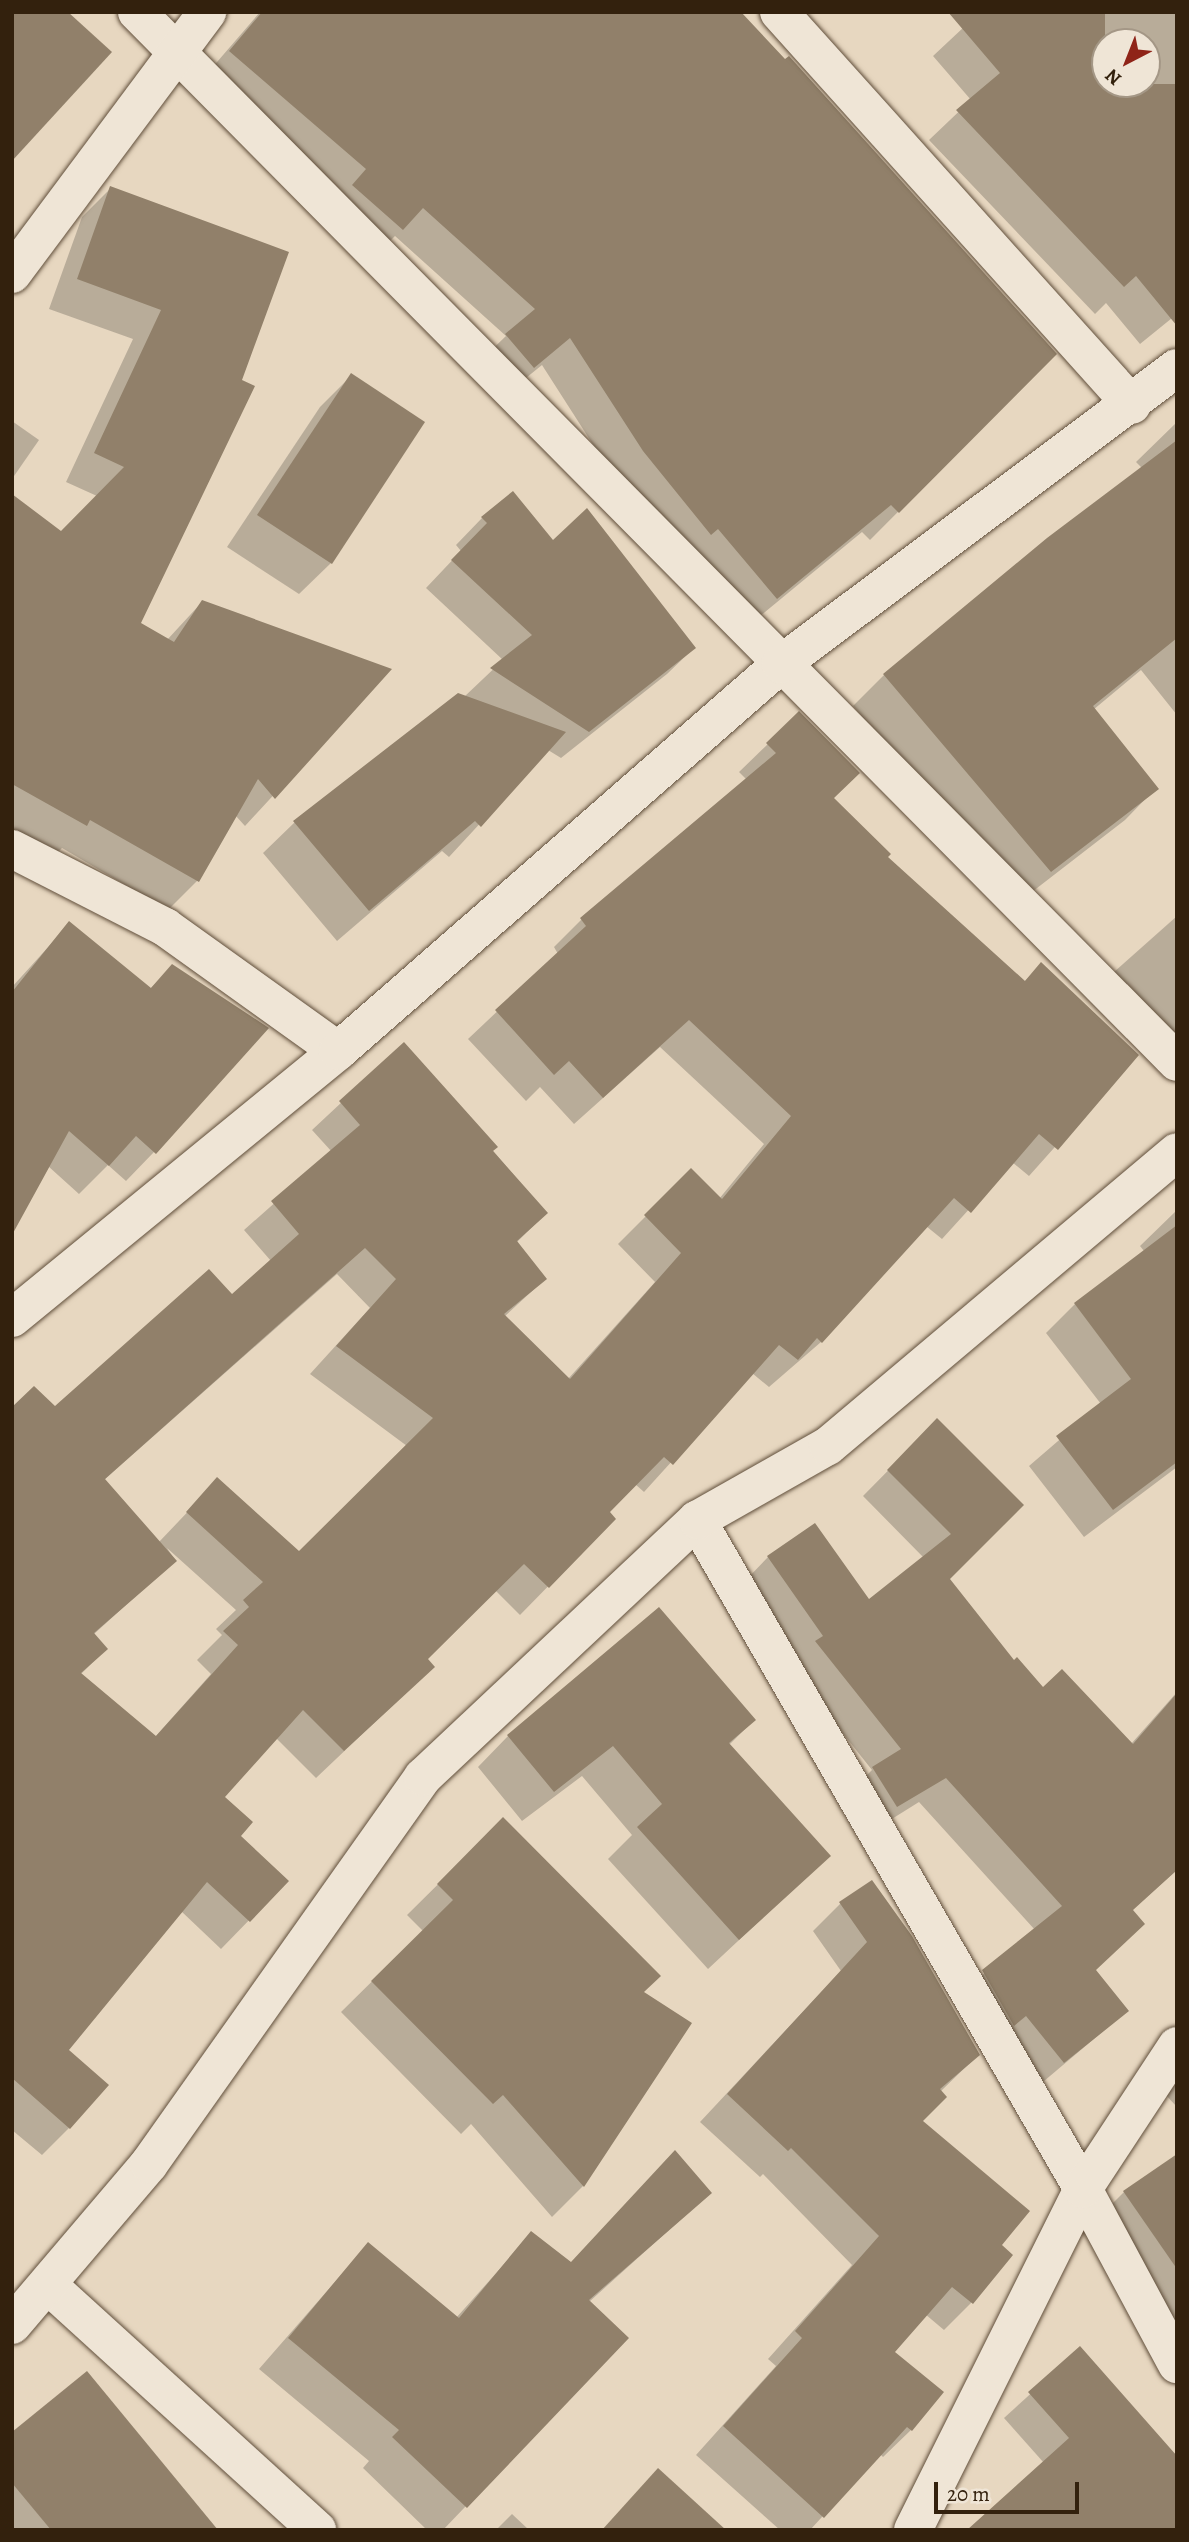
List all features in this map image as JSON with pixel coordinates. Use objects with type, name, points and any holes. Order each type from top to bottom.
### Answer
[{"type":"street","points":[[136,12],[1177,1062]]},
{"type":"street","points":[[12,274],[207,12]]},
{"type":"street","points":[[779,12],[1132,405]]},
{"type":"street","points":[[12,1318],[338,1051],[781,664],[1132,405],[1177,368]]},
{"type":"street","points":[[12,849],[165,926],[338,1051]]},
{"type":"street","points":[[12,2325],[149,2164],[422,1777],[697,1520],[828,1446],[1177,1153]]},
{"type":"street","points":[[697,1520],[1083,2189],[1177,2364]]},
{"type":"street","points":[[913,2530],[1083,2189],[1177,2046]]},
{"type":"street","points":[[48,2285],[317,2530]]},
{"type":"building","points":[[12,12],[68,12],[112,52],[12,161]]},
{"type":"building","points":[[262,12],[741,12],[785,59],[789,56],[1057,354],[899,513],[891,505],[777,599],[718,529],[711,535],[643,451],[570,338],[534,368],[505,334],[535,309],[423,208],[403,230],[352,185],[366,169],[229,51]]},
{"type":"building","points":[[948,12],[1105,12],[1105,28],[1091,28],[1091,98],[1161,98],[1161,84],[1177,84],[1177,326],[1136,276],[1124,287],[956,110],[1000,73]]},
{"type":"building","points":[[110,186],[289,252],[242,380],[255,386],[141,623],[174,642],[202,600],[392,669],[275,799],[258,779],[199,882],[90,820],[87,826],[12,784],[12,494],[61,531],[124,467],[94,453],[161,310],[77,279]]},
{"type":"building","points":[[351,373],[425,422],[332,564],[257,515]]},
{"type":"building","points":[[1177,440],[1177,638],[1093,706],[1159,789],[1051,872],[883,674],[1047,538]]},
{"type":"building","points":[[513,491],[553,540],[587,508],[696,648],[589,732],[490,668],[532,635],[451,560],[487,523],[481,517]]},
{"type":"building","points":[[458,693],[566,732],[481,827],[475,821],[369,911],[293,821]]},
{"type":"building","points":[[799,711],[860,773],[834,798],[891,854],[888,857],[1025,981],[1041,962],[1139,1055],[1058,1150],[1039,1134],[971,1213],[954,1198],[822,1343],[817,1338],[798,1360],[779,1345],[673,1465],[664,1457],[610,1512],[616,1519],[549,1588],[524,1564],[428,1659],[435,1667],[344,1751],[303,1710],[225,1797],[253,1822],[241,1836],[289,1881],[250,1922],[207,1882],[69,2050],[109,2085],[70,2129],[12,2078],[12,1407],[34,1386],[55,1406],[209,1269],[232,1294],[299,1234],[271,1201],[360,1125],[339,1101],[404,1042],[498,1147],[493,1151],[548,1213],[517,1241],[547,1279],[504,1314],[570,1379],[681,1253],[644,1215],[691,1168],[722,1199],[791,1116],[689,1020],[603,1098],[569,1061],[554,1075],[495,1010],[586,926],[580,918],[776,753],[766,743]],"holes":[[[365,1248],[396,1279],[336,1346],[433,1418],[299,1551],[217,1477],[186,1512],[263,1582],[243,1600],[249,1607],[223,1631],[238,1645],[156,1736],[81,1673],[108,1649],[94,1633],[177,1561],[105,1479]]]},
{"type":"building","points":[[69,921],[151,988],[172,964],[269,1028],[156,1154],[136,1136],[109,1166],[69,1131],[12,1235],[12,992]]},
{"type":"building","points":[[1177,1225],[1177,1462],[1113,1510],[1056,1436],[1131,1379],[1074,1303]]},
{"type":"building","points":[[937,1418],[1024,1505],[950,1579],[1014,1660],[1017,1657],[1043,1687],[1062,1669],[1133,1744],[1177,1693],[1177,1870],[1133,1910],[1145,1924],[1096,1970],[1129,2011],[1064,2063],[1026,2016],[1014,2026],[982,1970],[1062,1906],[946,1778],[897,1807],[872,1767],[901,1749],[815,1641],[823,1636],[767,1556],[815,1523],[869,1599],[951,1534],[887,1470]]},
{"type":"building","points":[[659,1607],[756,1720],[729,1743],[831,1856],[739,1940],[637,1827],[662,1804],[613,1746],[554,1792],[507,1735]]},
{"type":"building","points":[[503,1817],[661,1976],[644,1992],[692,2023],[584,2187],[503,2095],[493,2104],[371,1981],[453,1900],[437,1884]]},
{"type":"building","points":[[872,1880],[912,1936],[980,2055],[940,2089],[947,2097],[923,2121],[1030,2211],[1002,2245],[1013,2255],[973,2304],[952,2287],[895,2352],[944,2392],[912,2431],[907,2427],[824,2518],[723,2426],[802,2338],[795,2331],[879,2236],[791,2148],[788,2151],[727,2094],[867,1942],[839,1902]]},
{"type":"building","points":[[675,2150],[712,2193],[589,2300],[629,2338],[467,2508],[392,2437],[399,2430],[288,2338],[368,2242],[459,2318],[531,2231],[571,2262]]},
{"type":"building","points":[[1177,2154],[1177,2269],[1123,2191]]},
{"type":"building","points":[[1080,2346],[1177,2456],[1177,2530],[967,2530],[1069,2438],[1028,2392]]},
{"type":"building","points":[[87,2371],[218,2530],[51,2530],[12,2483],[12,2432]]},
{"type":"building","points":[[658,2468],[726,2530],[602,2530]]}]
